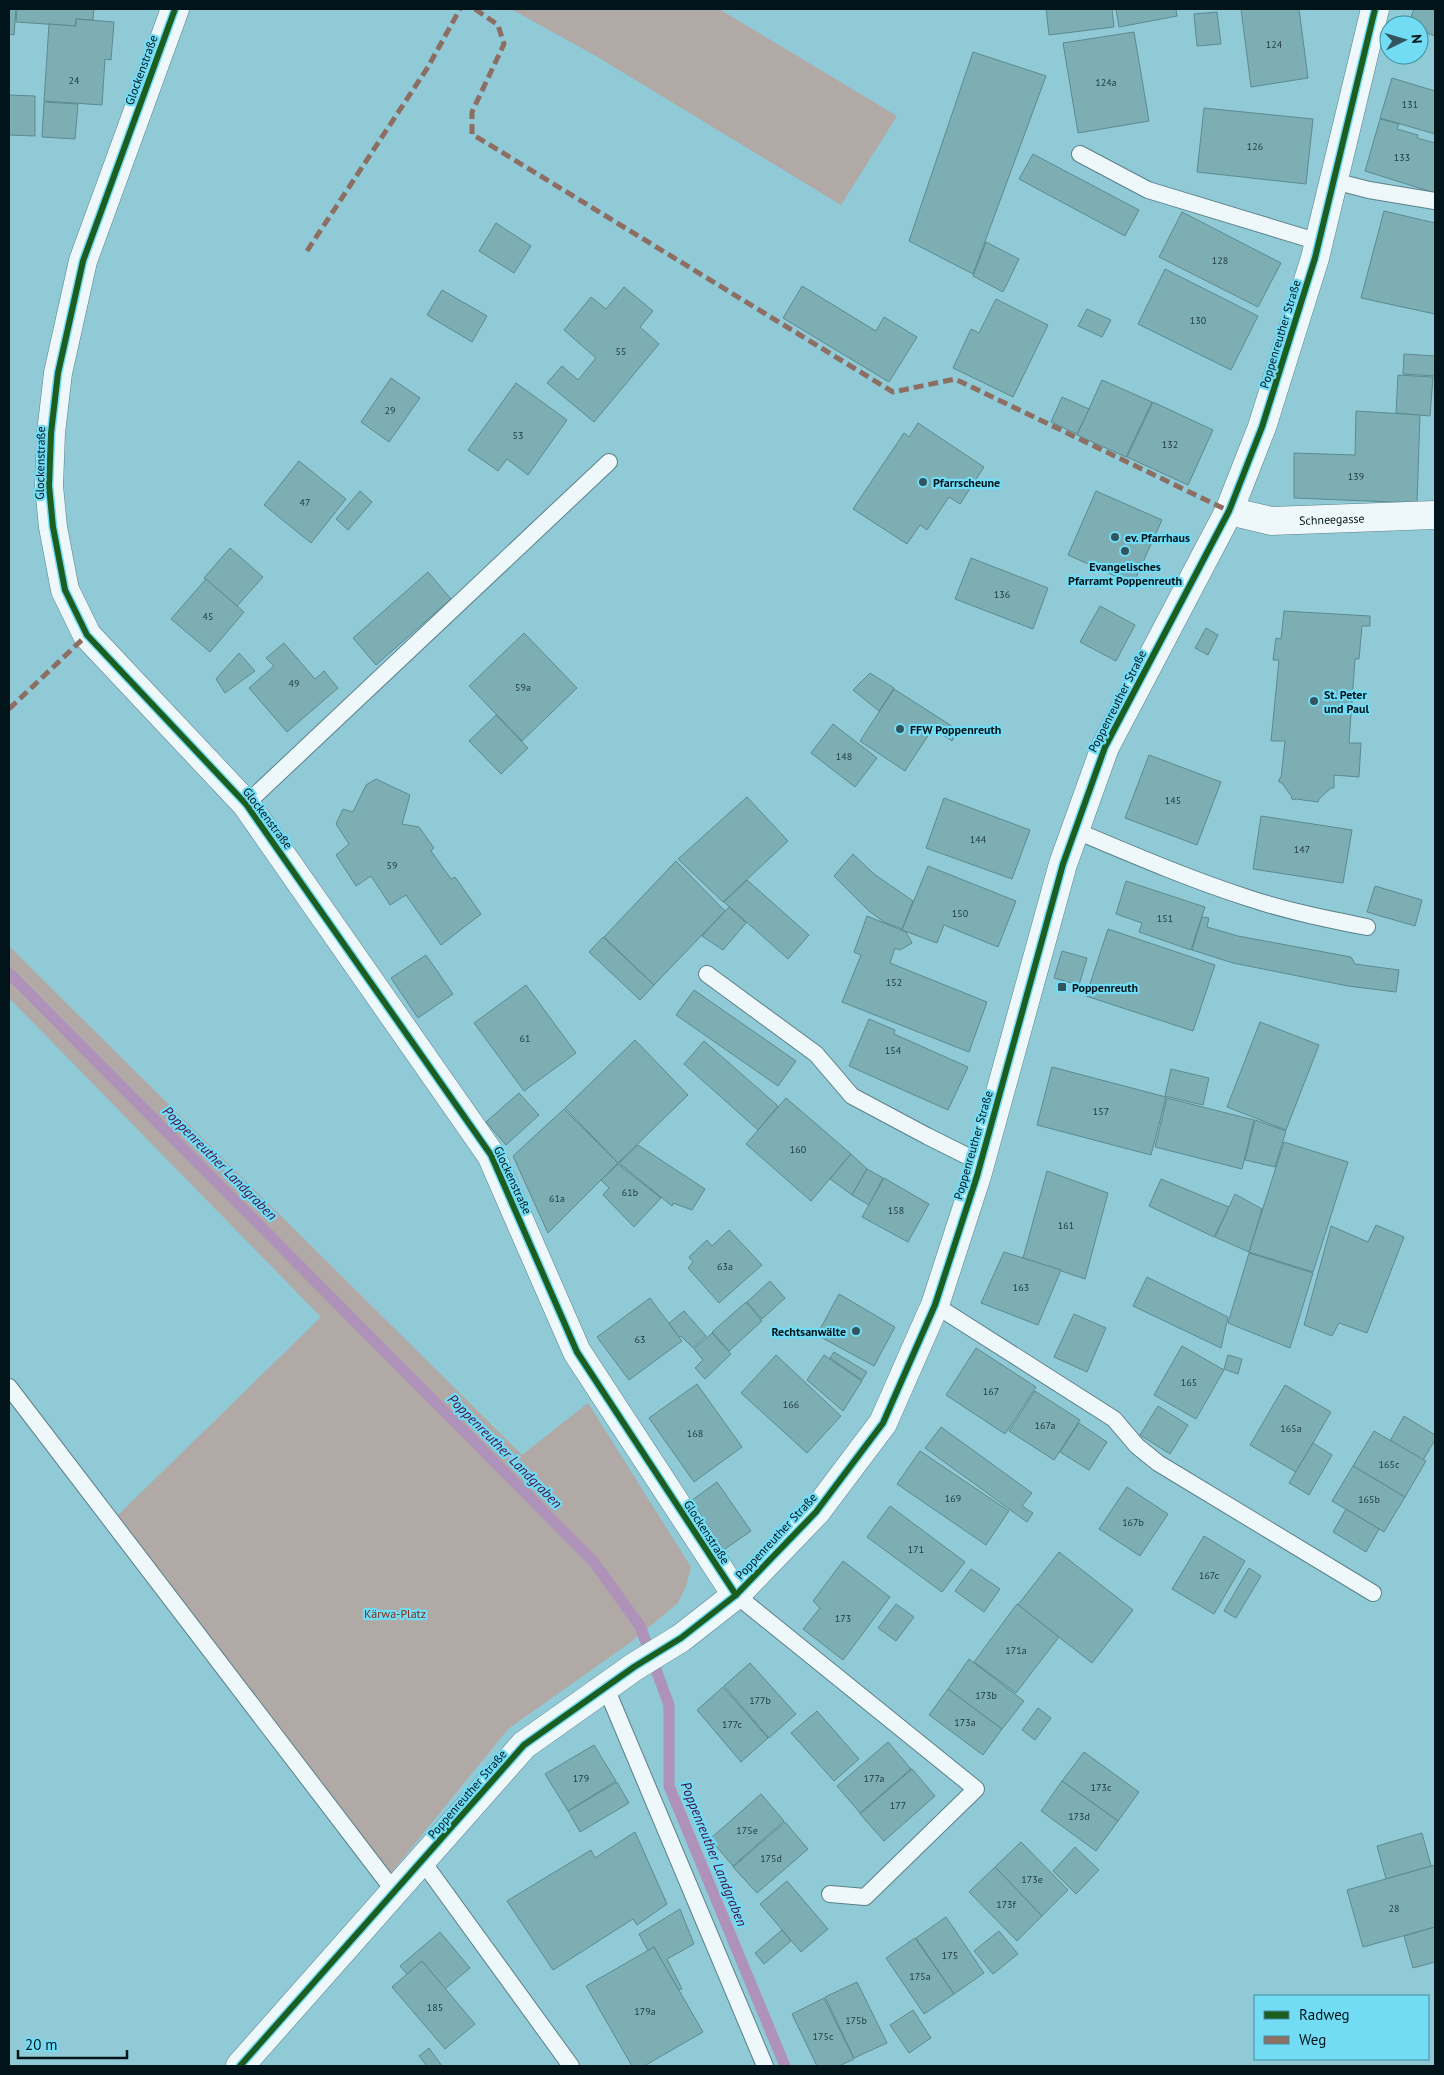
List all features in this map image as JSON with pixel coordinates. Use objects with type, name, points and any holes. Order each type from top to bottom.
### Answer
[{"type":"street","name":"Glockenstraße","points":[[175,9],[83,261],[58,373],[51,433],[49,486],[52,518],[64,590],[87,635],[246,804],[491,1155],[577,1352],[736,1596]]},
{"type":"street","name":"Poppenreuther Straße","points":[[240,2066],[394,1892],[423,1862],[524,1745],[634,1667],[681,1638],[736,1596],[816,1512],[883,1423],[935,1305],[981,1163],[1062,864],[1105,747],[1229,511],[1262,428],[1319,242],[1375,9]]},
{"type":"street","name":"Schneegasse","points":[[1229,511],[1271,521],[1435,515]]},
{"type":"lane","points":[[1080,154],[1148,190],[1319,242]]},
{"type":"lane","points":[[1334,181],[1369,190],[1435,200]]},
{"type":"lane","points":[[246,804],[609,462]]},
{"type":"lane","points":[[1074,830],[1211,886],[1250,899],[1306,914],[1367,927]]},
{"type":"lane","points":[[707,974],[816,1054],[852,1096],[981,1163]]},
{"type":"lane","points":[[935,1305],[1114,1419],[1137,1446],[1158,1463],[1373,1592]]},
{"type":"lane","points":[[9,1387],[394,1892]]},
{"type":"lane","points":[[736,1596],[976,1789],[865,1897],[830,1894]]},
{"type":"lane","points":[[606,1688],[765,2066]]},
{"type":"lane","points":[[423,1862],[571,2066]]},
{"type":"green space","points":[[511,9],[719,9],[897,116],[841,205],[596,56]]},
{"type":"green space","name":"Kärwa-Platz","points":[[9,946],[522,1455],[588,1403],[691,1567],[686,1586],[678,1603],[631,1642],[508,1729],[391,1873],[117,1516],[321,1317],[9,998]]},
{"type":"building","points":[[9,9],[16,9],[14,35],[9,34]]},
{"type":"building","points":[[17,9],[94,9],[93,20],[76,19],[75,26],[16,22]]},
{"type":"building","points":[[1046,9],[1112,9],[1114,27],[1049,35]]},
{"type":"building","points":[[1116,9],[1176,9],[1177,16],[1119,27]]},
{"type":"building","points":[[1241,9],[1299,9],[1308,78],[1251,87]]},
{"type":"building","points":[[1414,9],[1435,9],[1435,36],[1429,34],[1429,15],[1412,15]]},
{"type":"building","points":[[1217,12],[1221,44],[1197,46],[1194,14]]},
{"type":"building","points":[[76,19],[114,22],[111,60],[105,59],[102,105],[44,101],[49,24],[76,26]]},
{"type":"building","points":[[1134,32],[1149,121],[1078,133],[1063,43]]},
{"type":"building","points":[[973,52],[1046,76],[973,274],[909,241]]},
{"type":"building","points":[[1392,78],[1435,91],[1435,134],[1380,118]]},
{"type":"building","points":[[9,95],[35,96],[35,136],[9,135]]},
{"type":"building","points":[[44,102],[78,104],[75,139],[42,137]]},
{"type":"building","points":[[1204,108],[1313,119],[1306,184],[1197,172]]},
{"type":"building","points":[[1380,119],[1399,124],[1397,129],[1418,135],[1417,138],[1435,143],[1435,193],[1365,171]]},
{"type":"building","points":[[1033,154],[1139,210],[1125,236],[1019,179]]},
{"type":"building","points":[[1384,211],[1435,223],[1435,314],[1361,298]]},
{"type":"building","points":[[1182,212],[1281,263],[1258,307],[1159,257]]},
{"type":"building","points":[[496,223],[531,246],[514,273],[479,251]]},
{"type":"building","points":[[986,242],[1019,259],[1003,292],[973,276]]},
{"type":"building","points":[[1165,269],[1258,316],[1231,370],[1138,324]]},
{"type":"building","points":[[802,286],[876,331],[884,317],[917,337],[889,382],[783,318]]},
{"type":"building","points":[[624,287],[653,311],[640,327],[659,344],[594,422],[547,383],[562,366],[578,380],[596,358],[564,330],[591,297],[606,309]]},
{"type":"building","points":[[442,290],[487,316],[472,342],[427,315]]},
{"type":"building","points":[[996,299],[1048,325],[1013,397],[953,368],[971,329],[979,333]]},
{"type":"building","points":[[1087,309],[1111,320],[1102,337],[1078,326]]},
{"type":"building","points":[[1404,354],[1435,356],[1435,376],[1403,374]]},
{"type":"building","points":[[1398,375],[1433,377],[1430,416],[1396,413]]},
{"type":"building","points":[[391,378],[420,398],[389,442],[361,422]]},
{"type":"building","points":[[1102,380],[1152,402],[1126,457],[1077,435]]},
{"type":"building","points":[[516,383],[567,420],[528,475],[507,459],[498,471],[468,450]]},
{"type":"building","points":[[1062,397],[1089,409],[1077,434],[1051,422]]},
{"type":"building","points":[[1153,402],[1213,430],[1188,485],[1127,457]]},
{"type":"building","points":[[1356,411],[1420,415],[1417,503],[1294,498],[1294,453],[1355,455]]},
{"type":"building","name":"Pfarrscheune","points":[[918,423],[984,467],[960,504],[949,497],[927,530],[920,525],[907,544],[853,509],[904,433],[909,437]]},
{"type":"building","points":[[299,461],[346,499],[311,543],[264,505]]},
{"type":"building","points":[[360,491],[372,502],[348,530],[336,519]]},
{"type":"building","name":"ev. Pfarrhaus","points":[[1096,491],[1162,520],[1133,584],[1068,555]]},
{"type":"building","points":[[230,548],[263,577],[237,606],[204,578]]},
{"type":"building","points":[[971,558],[1048,588],[1033,629],[955,599]]},
{"type":"building","points":[[428,572],[451,599],[376,665],[353,638]]},
{"type":"building","points":[[206,579],[244,612],[210,652],[171,619]]},
{"type":"building","points":[[1100,606],[1135,625],[1116,661],[1080,642]]},
{"type":"building","name":"St. Peter und Paul","points":[[1284,611],[1370,616],[1370,626],[1362,626],[1359,659],[1355,659],[1349,743],[1361,743],[1359,777],[1334,775],[1334,788],[1331,788],[1318,802],[1293,800],[1291,798],[1282,783],[1279,782],[1285,741],[1271,741],[1279,660],[1273,660],[1276,638],[1281,639]]},
{"type":"building","points":[[1206,628],[1218,635],[1208,655],[1195,648]]},
{"type":"building","points":[[524,633],[577,688],[522,741],[469,686]]},
{"type":"building","points":[[284,643],[315,679],[324,671],[338,688],[287,732],[249,688],[274,666],[266,658]]},
{"type":"building","points":[[239,653],[255,671],[225,693],[216,679]]},
{"type":"building","points":[[870,673],[894,688],[879,711],[853,690]]},
{"type":"building","name":"FFW Poppenreuth","points":[[894,689],[958,730],[952,741],[933,728],[905,771],[860,741]]},
{"type":"building","points":[[496,715],[528,748],[501,774],[469,741]]},
{"type":"building","points":[[833,724],[877,758],[855,787],[811,753]]},
{"type":"building","points":[[1149,755],[1221,782],[1197,845],[1125,818]]},
{"type":"building","points":[[376,779],[410,795],[402,824],[419,827],[434,848],[431,851],[451,879],[455,877],[481,914],[441,945],[406,895],[390,905],[371,876],[356,886],[336,855],[349,844],[336,824],[343,809],[353,812],[366,785]]},
{"type":"building","points":[[747,797],[788,841],[723,902],[678,859]]},
{"type":"building","points":[[944,798],[1030,830],[1012,879],[926,848]]},
{"type":"building","points":[[1261,816],[1352,830],[1343,883],[1253,869]]},
{"type":"building","points":[[853,854],[874,874],[913,901],[902,929],[884,922],[869,911],[834,876]]},
{"type":"building","points":[[676,861],[725,911],[654,985],[604,937]]},
{"type":"building","points":[[928,866],[1016,901],[998,947],[944,925],[937,943],[902,930]]},
{"type":"building","points":[[747,880],[809,935],[788,959],[724,902]]},
{"type":"building","points":[[1126,881],[1205,907],[1191,950],[1139,932],[1142,923],[1116,914]]},
{"type":"building","points":[[1375,886],[1422,900],[1415,926],[1367,912]]},
{"type":"building","points":[[729,907],[746,923],[723,950],[702,936]]},
{"type":"building","points":[[867,916],[906,932],[912,943],[900,950],[895,948],[890,963],[987,1002],[969,1052],[842,1002],[861,955],[854,952]]},
{"type":"building","points":[[1202,917],[1209,918],[1207,927],[1238,936],[1351,957],[1355,964],[1399,970],[1396,992],[1348,986],[1233,963],[1192,950]]},
{"type":"building","points":[[1108,929],[1215,965],[1193,1031],[1086,996]]},
{"type":"building","points":[[603,937],[654,985],[640,1000],[589,952]]},
{"type":"building","points":[[1062,951],[1087,958],[1079,985],[1054,978]]},
{"type":"building","points":[[426,955],[453,994],[418,1018],[391,978]]},
{"type":"building","points":[[526,985],[576,1053],[524,1091],[474,1023]]},
{"type":"building","points":[[694,990],[796,1061],[778,1086],[676,1015]]},
{"type":"building","points":[[869,1019],[895,1030],[894,1034],[968,1067],[948,1110],[849,1066]]},
{"type":"building","points":[[1260,1022],[1319,1045],[1286,1130],[1227,1107]]},
{"type":"building","points":[[635,1040],[688,1095],[618,1163],[565,1108]]},
{"type":"building","points":[[704,1041],[778,1106],[758,1130],[684,1064]]},
{"type":"building","points":[[1052,1067],[1166,1097],[1151,1155],[1037,1125]]},
{"type":"building","points":[[1171,1069],[1209,1078],[1203,1105],[1165,1096]]},
{"type":"building","points":[[519,1093],[539,1115],[506,1145],[486,1122]]},
{"type":"building","points":[[786,1098],[851,1154],[811,1201],[746,1144]]},
{"type":"building","points":[[1167,1098],[1254,1120],[1242,1169],[1155,1147]]},
{"type":"building","points":[[564,1109],[618,1163],[548,1233],[513,1156]]},
{"type":"building","points":[[1255,1120],[1286,1131],[1275,1167],[1245,1160]]},
{"type":"building","points":[[1284,1142],[1348,1162],[1313,1272],[1249,1252]]},
{"type":"building","points":[[638,1145],[705,1189],[692,1210],[673,1203],[672,1206],[619,1163]]},
{"type":"building","points":[[851,1154],[867,1169],[852,1195],[830,1179]]},
{"type":"building","points":[[618,1164],[661,1198],[634,1227],[603,1195],[609,1188],[601,1180]]},
{"type":"building","points":[[867,1169],[883,1178],[869,1205],[852,1195]]},
{"type":"building","points":[[1047,1171],[1108,1193],[1085,1279],[1023,1258]]},
{"type":"building","points":[[884,1178],[929,1204],[908,1242],[862,1217]]},
{"type":"building","points":[[1161,1179],[1229,1207],[1214,1237],[1149,1206]]},
{"type":"building","points":[[1235,1194],[1262,1209],[1249,1252],[1215,1237]]},
{"type":"building","points":[[1376,1225],[1404,1237],[1367,1333],[1339,1323],[1332,1336],[1304,1325],[1331,1226],[1368,1242]]},
{"type":"building","points":[[729,1230],[762,1265],[719,1303],[688,1268],[693,1262],[689,1257],[707,1240],[712,1246]]},
{"type":"building","points":[[1004,1252],[1061,1270],[1038,1325],[981,1303]]},
{"type":"building","points":[[1249,1253],[1313,1273],[1290,1348],[1228,1323]]},
{"type":"building","points":[[1147,1277],[1228,1317],[1221,1348],[1133,1306]]},
{"type":"building","points":[[770,1281],[785,1298],[762,1319],[747,1302]]},
{"type":"building","name":"Rechtsanwälte","points":[[839,1294],[895,1327],[874,1366],[817,1335]]},
{"type":"building","points":[[650,1298],[682,1341],[629,1380],[597,1337]]},
{"type":"building","points":[[746,1302],[762,1321],[729,1351],[712,1332]]},
{"type":"building","points":[[684,1311],[706,1336],[693,1348],[681,1336],[679,1337],[669,1323]]},
{"type":"building","points":[[1074,1314],[1106,1328],[1087,1372],[1054,1357]]},
{"type":"building","points":[[712,1333],[731,1354],[705,1379],[695,1368],[703,1360],[694,1349]]},
{"type":"building","points":[[1182,1346],[1224,1370],[1196,1419],[1154,1395]]},
{"type":"building","points":[[976,1348],[1036,1387],[1005,1434],[946,1395]]},
{"type":"building","points":[[834,1352],[867,1372],[862,1380],[830,1358]]},
{"type":"building","points":[[776,1355],[841,1416],[807,1453],[741,1393]]},
{"type":"building","points":[[824,1355],[862,1381],[843,1411],[807,1380]]},
{"type":"building","points":[[1228,1355],[1242,1359],[1238,1374],[1224,1369]]},
{"type":"building","points":[[697,1384],[742,1447],[694,1482],[649,1418]]},
{"type":"building","points":[[1285,1385],[1331,1412],[1296,1472],[1250,1445]]},
{"type":"building","points":[[1035,1391],[1080,1420],[1054,1460],[1009,1431]]},
{"type":"building","points":[[1158,1406],[1188,1425],[1170,1454],[1140,1435]]},
{"type":"building","points":[[1404,1416],[1435,1435],[1435,1440],[1423,1460],[1390,1441]]},
{"type":"building","points":[[1079,1423],[1107,1442],[1089,1470],[1060,1452]]},
{"type":"building","points":[[941,1427],[1032,1493],[1022,1506],[1033,1513],[1027,1522],[925,1448]]},
{"type":"building","points":[[1374,1431],[1426,1461],[1405,1497],[1353,1466]]},
{"type":"building","points":[[1313,1443],[1332,1455],[1309,1495],[1289,1483]]},
{"type":"building","points":[[920,1451],[1009,1511],[986,1545],[897,1484]]},
{"type":"building","points":[[1353,1466],[1405,1497],[1384,1532],[1332,1501]]},
{"type":"building","points":[[717,1482],[751,1531],[722,1551],[688,1503]]},
{"type":"building","points":[[1127,1487],[1168,1514],[1140,1556],[1099,1529]]},
{"type":"building","points":[[890,1506],[965,1562],[942,1592],[867,1537]]},
{"type":"building","points":[[1346,1509],[1379,1529],[1366,1552],[1333,1532]]},
{"type":"building","points":[[1204,1536],[1245,1561],[1214,1614],[1172,1589]]},
{"type":"building","points":[[1059,1552],[1133,1610],[1092,1663],[1018,1605]]},
{"type":"building","points":[[843,1561],[890,1597],[843,1660],[803,1629],[820,1608],[813,1601]]},
{"type":"building","points":[[1249,1568],[1261,1576],[1236,1618],[1224,1611]]},
{"type":"building","points":[[971,1569],[1000,1589],[984,1612],[955,1591]]},
{"type":"building","points":[[896,1604],[914,1617],[896,1641],[878,1628]]},
{"type":"building","points":[[1017,1604],[1059,1637],[1016,1693],[974,1662]]},
{"type":"building","points":[[969,1659],[1024,1701],[1002,1729],[948,1689]]},
{"type":"building","points":[[750,1663],[796,1714],[769,1738],[724,1686]]},
{"type":"building","points":[[723,1687],[768,1738],[741,1762],[697,1710]]},
{"type":"building","points":[[948,1689],[1002,1729],[983,1755],[929,1715]]},
{"type":"building","points":[[1038,1708],[1051,1718],[1035,1740],[1022,1730]]},
{"type":"building","points":[[817,1711],[859,1759],[834,1781],[791,1733]]},
{"type":"building","points":[[888,1742],[911,1769],[860,1813],[837,1786]]},
{"type":"building","points":[[594,1745],[616,1781],[568,1811],[545,1774]]},
{"type":"building","points":[[1084,1752],[1139,1792],[1118,1821],[1062,1781]]},
{"type":"building","points":[[912,1769],[935,1796],[884,1841],[860,1814]]},
{"type":"building","points":[[1062,1781],[1118,1821],[1096,1851],[1041,1811]]},
{"type":"building","points":[[617,1782],[629,1803],[580,1832],[568,1811]]},
{"type":"building","points":[[761,1794],[784,1821],[733,1866],[710,1839]]},
{"type":"building","points":[[785,1822],[808,1849],[757,1893],[733,1867]]},
{"type":"building","points":[[635,1832],[667,1904],[637,1925],[633,1919],[553,1970],[507,1901],[591,1850],[595,1858]]},
{"type":"building","points":[[1422,1833],[1431,1866],[1386,1879],[1377,1846]]},
{"type":"building","points":[[1021,1842],[1068,1890],[1042,1916],[995,1867]]},
{"type":"building","points":[[1075,1847],[1099,1870],[1076,1894],[1053,1871]]},
{"type":"building","points":[[1435,1865],[1435,1927],[1363,1947],[1347,1890]]},
{"type":"building","points":[[995,1867],[1042,1916],[1017,1941],[969,1892]]},
{"type":"building","points":[[787,1881],[828,1929],[801,1952],[760,1904]]},
{"type":"building","points":[[680,1909],[694,1944],[667,1959],[682,1989],[678,1990],[654,1947],[648,1951],[639,1934]]},
{"type":"building","points":[[946,1917],[984,1973],[954,1994],[916,1938]]},
{"type":"building","points":[[1435,1927],[1435,1962],[1413,1968],[1404,1936]]},
{"type":"building","points":[[782,1930],[791,1941],[764,1964],[755,1953]]},
{"type":"building","points":[[999,1931],[1018,1954],[993,1974],[974,1951]]},
{"type":"building","points":[[440,1932],[470,1968],[445,1989],[422,1961],[407,1974],[400,1966]]},
{"type":"building","points":[[915,1938],[954,1994],[924,2014],[886,1958]]},
{"type":"building","points":[[654,1947],[703,2032],[644,2066],[632,2066],[586,1986]]},
{"type":"building","points":[[422,1961],[475,2024],[445,2049],[392,1987]]},
{"type":"building","points":[[857,1982],[887,2043],[854,2058],[825,1997]]},
{"type":"building","points":[[824,1998],[854,2059],[839,2066],[817,2066],[792,2014]]},
{"type":"building","points":[[913,2010],[931,2038],[909,2053],[890,2025]]},
{"type":"building","points":[[429,2048],[442,2066],[427,2066],[419,2056]]},
{"type":"waterway","name":"Poppenreuther Landgraben","points":[[9,973],[593,1561],[640,1626],[669,1705],[669,1786],[785,2066]]},
{"type":"marked path","points":[[307,251],[428,67],[460,9]]},
{"type":"marked path","points":[[475,9],[498,25],[504,44],[472,112],[472,134],[893,392],[955,379],[1229,511]]},
{"type":"marked path","points":[[9,709],[87,635]]},
{"type":"cycle path","points":[[175,9],[83,261],[58,373],[51,433],[49,486],[53,527],[65,590],[87,635],[246,804],[491,1155],[577,1352],[736,1595]]},
{"type":"cycle path","points":[[240,2066],[524,1745],[634,1667],[681,1638],[736,1595],[816,1512],[883,1423],[935,1305],[977,1176],[1063,864],[1105,747],[1229,511],[1262,427],[1315,258],[1375,9]]},
{"type":"place","name":"Pfarrscheune","points":[[923,482]]},
{"type":"place","name":"ev. Pfarrhaus","points":[[1115,537]]},
{"type":"place","name":"Evangelisches Pfarramt Poppenreuth","points":[[1125,551]]},
{"type":"place","name":"St. Peter und Paul","points":[[1314,701]]},
{"type":"place","name":"FFW Poppenreuth","points":[[900,729]]},
{"type":"place","name":"Poppenreuth","points":[[1062,987]]},
{"type":"place","name":"Rechtsanwälte","points":[[856,1331]]}]
